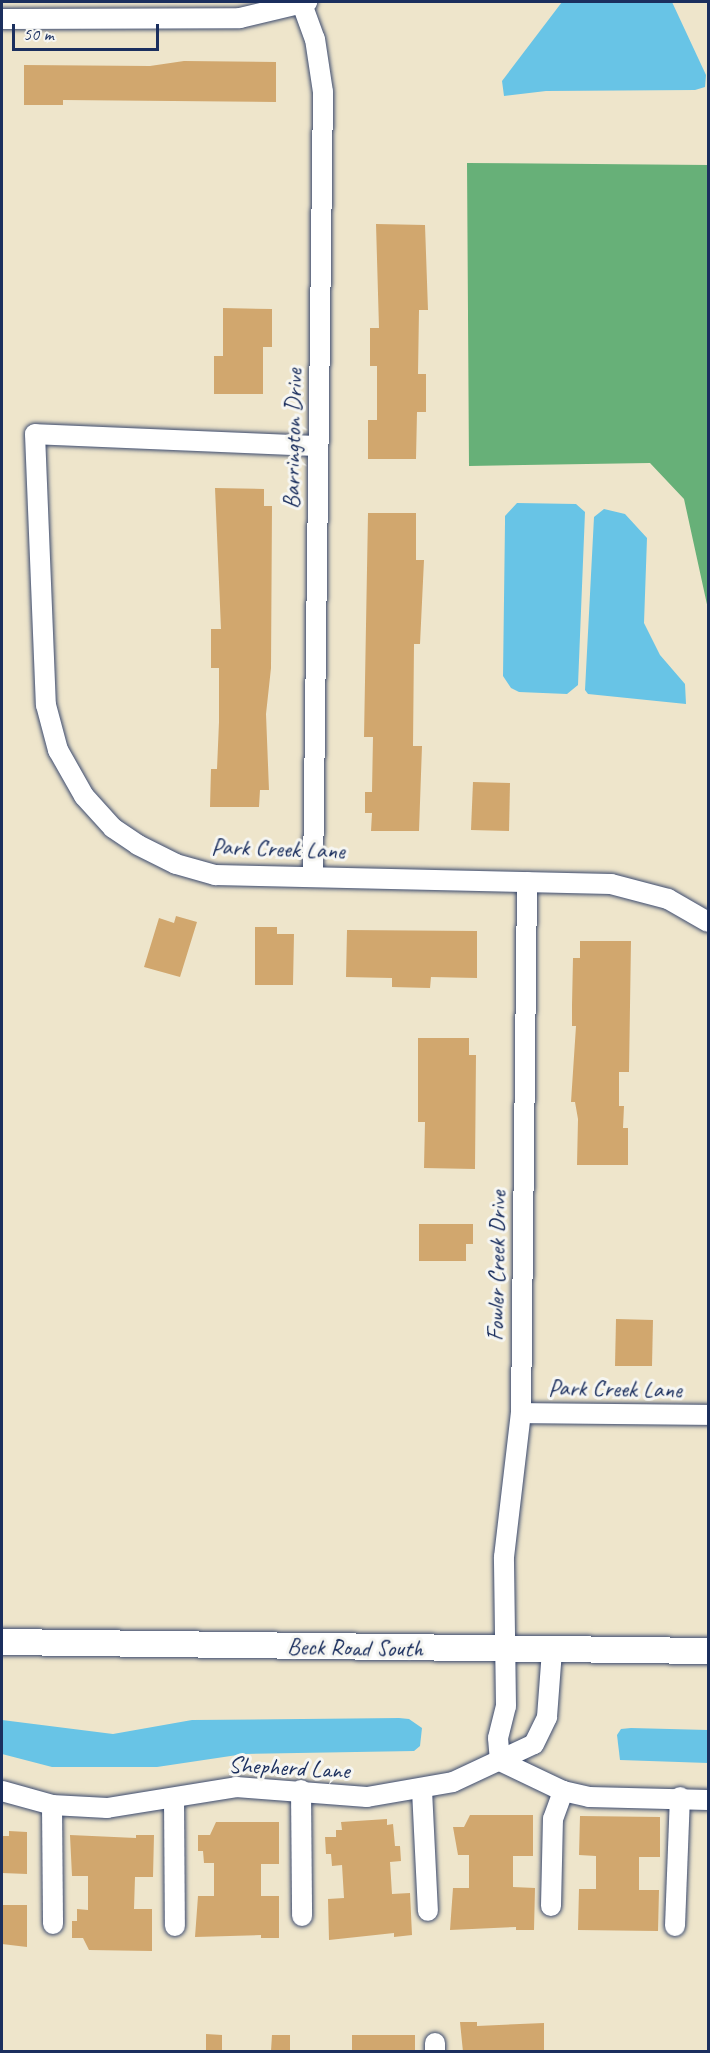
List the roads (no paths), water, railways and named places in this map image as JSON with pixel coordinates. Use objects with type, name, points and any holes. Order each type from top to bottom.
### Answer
[{"type":"main road","name":"Beck Road South","points":[[2,1642],[552,1651],[708,1651]]},
{"type":"street","points":[[2,19],[240,18],[305,3]]},
{"type":"street","name":"Barrington Drive","points":[[305,3],[315,39],[323,92],[313,877]]},
{"type":"street","name":"Park Creek Lane","points":[[318,446],[35,434],[46,705],[69,772],[113,828],[176,864],[240,878],[313,877],[611,884],[668,899],[708,922]]},
{"type":"street","name":"Fowler Creek Drive","points":[[505,1650],[504,1557],[521,1413],[526,882]]},
{"type":"street","name":"Park Creek Lane","points":[[521,1413],[708,1415]]},
{"type":"street","points":[[505,1650],[506,1706],[498,1738],[500,1761],[563,1791],[605,1800],[680,1797],[708,1800]]},
{"type":"street","name":"Shepherd Lane","points":[[2,1791],[52,1805],[107,1808],[236,1787],[301,1790],[367,1797],[422,1790],[453,1782],[534,1744],[547,1717],[552,1651]]},
{"type":"street","points":[[301,1790],[302,1916]]},
{"type":"street","points":[[422,1790],[428,1911]]},
{"type":"street","points":[[551,1906],[553,1819],[563,1791]]},
{"type":"street","points":[[675,1926],[680,1797]]},
{"type":"street","points":[[174,1798],[175,1926]]},
{"type":"street","points":[[52,1805],[53,1924]]},
{"type":"water","points":[[562,2],[672,2],[706,75],[705,87],[695,90],[546,91],[504,96],[502,81]]},
{"type":"water","points":[[517,503],[576,504],[585,512],[578,685],[567,694],[519,692],[511,688],[503,676],[505,516]]},
{"type":"water","points":[[604,509],[625,514],[647,538],[644,623],[660,655],[685,684],[686,704],[588,694],[585,690],[594,517]]},
{"type":"water","points":[[409,1719],[422,1728],[420,1746],[414,1751],[244,1754],[157,1767],[52,1767],[2,1754],[2,1720],[113,1734],[192,1720]]},
{"type":"water","points":[[621,1729],[708,1730],[708,1763],[620,1760],[617,1735]]}]
